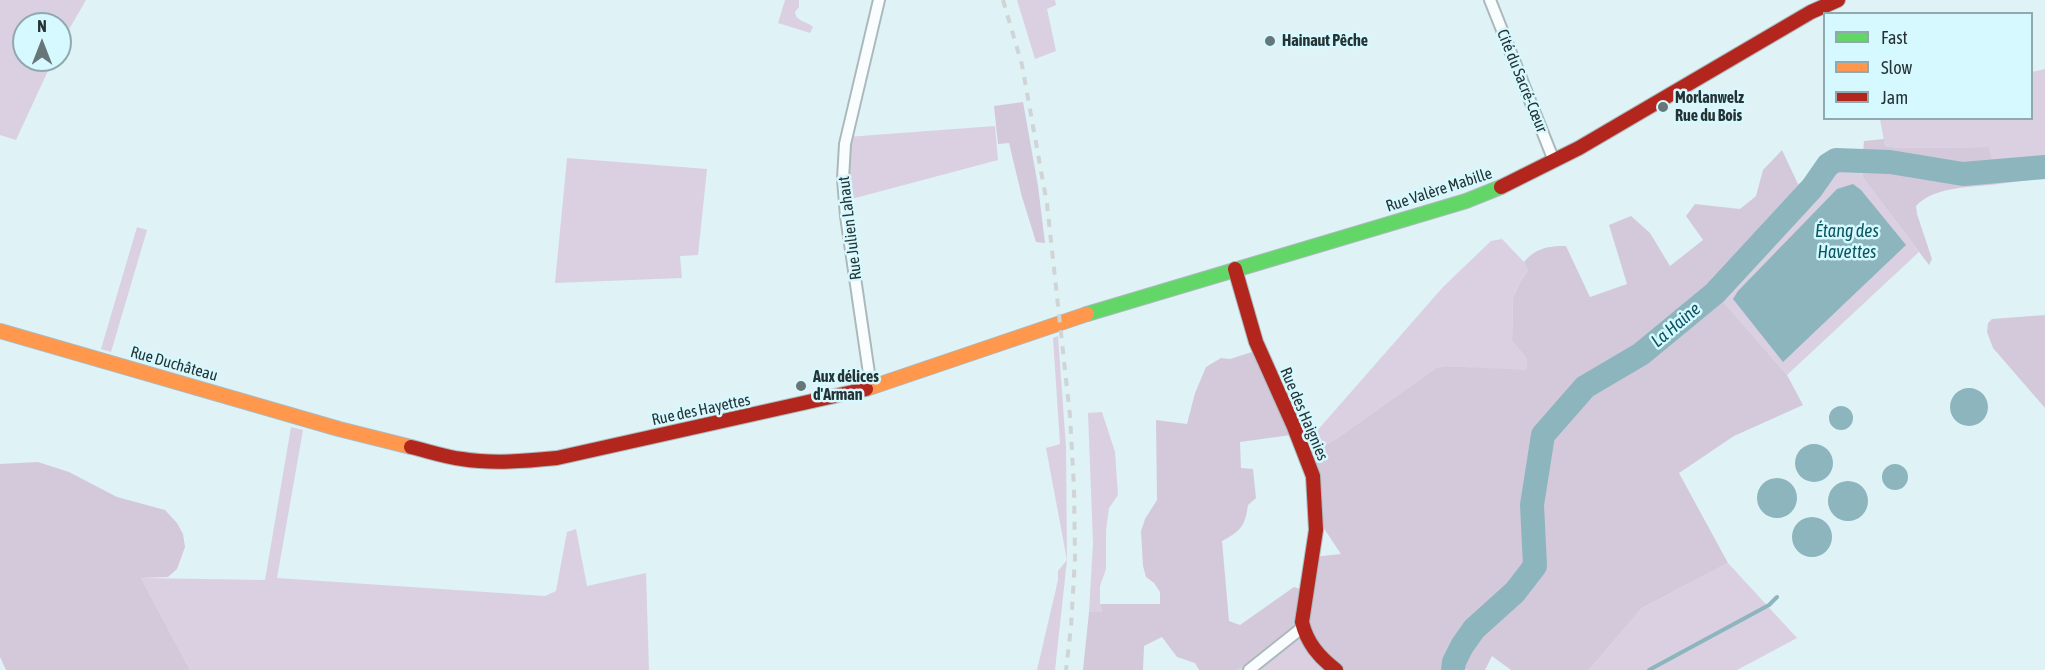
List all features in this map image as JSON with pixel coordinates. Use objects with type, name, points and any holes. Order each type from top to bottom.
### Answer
[{"type":"street","name":"Rue Julien Lahaut","points":[[871,387],[846,216],[843,179],[845,144],[879,0]]},
{"type":"street","name":"Cité du Sacré-Cœur","points":[[1490,0],[1554,161]]},
{"type":"street","name":"Rue Valère Mabille","points":[[1061,322],[1466,201],[1503,186],[1579,148],[1832,1]]},
{"type":"street","name":"Rue des Haignies","points":[[1235,269],[1256,342],[1313,476],[1316,530],[1301,616],[1303,627]]},
{"type":"street","name":"Rue des Hayettes","points":[[339,429],[460,459],[527,461],[586,453],[820,401],[871,387],[1061,322]]},
{"type":"street","name":"Rue Duchâteau","points":[[0,331],[339,429]]},
{"type":"street","points":[[1250,670],[1303,627],[1316,652],[1336,670]]},
{"type":"shaded area","points":[[0,0],[86,0],[72,24],[72,12],[12,12],[12,72],[47,72],[16,140],[0,135]]},
{"type":"shaded area","points":[[785,0],[799,0],[796,15],[813,27],[810,33],[778,23]]},
{"type":"shaded area","points":[[1017,0],[1055,0],[1056,5],[1047,9],[1056,51],[1035,59]]},
{"type":"shaded area","points":[[2045,69],[2045,178],[1999,184],[1989,147],[1898,148],[1885,146],[1880,120],[2033,120],[2033,72]]},
{"type":"shaded area","points":[[1023,102],[1038,186],[1045,243],[1036,242],[1009,143],[998,144],[994,106]]},
{"type":"shaded area","points":[[995,126],[998,160],[844,201],[847,137]]},
{"type":"shaded area","points":[[1884,139],[1885,146],[1898,148],[1989,147],[1999,184],[1944,191],[1924,199],[1916,206],[1932,259],[1929,265],[1863,178],[1864,141]]},
{"type":"shaded area","points":[[1782,150],[1798,184],[1796,205],[1801,212],[1721,299],[1787,375],[1803,405],[1734,436],[1679,473],[1728,563],[1642,608],[1589,670],[1511,670],[1492,656],[1485,670],[1467,670],[1451,662],[1450,670],[1336,670],[1305,635],[1313,557],[1341,554],[1315,515],[1312,452],[1333,441],[1436,368],[1444,366],[1526,370],[1527,359],[1512,341],[1513,298],[1528,271],[1524,262],[1533,254],[1548,247],[1566,246],[1590,297],[1627,284],[1609,225],[1631,216],[1650,233],[1670,266],[1703,240],[1686,216],[1695,204],[1740,209],[1756,196],[1763,170]]},
{"type":"shaded area","points":[[567,158],[707,169],[698,255],[680,256],[682,278],[555,283]]},
{"type":"shaded area","name":"Étang des Havettes","points":[[1862,166],[1863,178],[1919,252],[1787,375],[1721,299],[1801,212],[1796,205],[1798,184],[1833,168]]},
{"type":"shaded area","points":[[137,227],[147,230],[111,352],[101,349]]},
{"type":"shaded area","points":[[1502,239],[1524,262],[1528,271],[1513,298],[1512,341],[1527,359],[1526,371],[1444,366],[1436,368],[1333,441],[1312,452],[1311,461],[1304,441],[1309,440],[1443,287],[1491,241]]},
{"type":"shaded area","points":[[2045,315],[2045,408],[1993,348],[1987,332],[1988,323],[1992,319]]},
{"type":"shaded area","points":[[1058,336],[1066,447],[1067,560],[1046,448],[1060,444],[1053,338]]},
{"type":"shaded area","points":[[1255,351],[1291,435],[1240,442],[1241,468],[1253,469],[1256,498],[1248,505],[1241,527],[1222,541],[1229,621],[1240,625],[1294,587],[1303,590],[1299,624],[1238,670],[1199,670],[1195,663],[1177,657],[1162,637],[1144,646],[1143,670],[1083,670],[1089,612],[1102,612],[1100,604],[1160,604],[1160,592],[1146,577],[1143,566],[1141,531],[1145,519],[1157,500],[1156,420],[1187,424],[1195,393],[1206,367],[1221,358],[1230,359]]},
{"type":"shaded area","points":[[1102,412],[1115,452],[1118,495],[1109,508],[1106,531],[1106,569],[1100,586],[1102,612],[1089,612],[1093,543],[1088,413]]},
{"type":"shaded area","points":[[291,427],[303,430],[277,578],[545,596],[556,591],[567,532],[576,529],[587,586],[646,573],[649,670],[190,670],[141,578],[265,580]]},
{"type":"shaded area","points":[[38,462],[69,472],[117,497],[165,510],[177,523],[183,534],[185,547],[177,569],[168,577],[141,578],[190,670],[6,670],[0,657],[0,464]]},
{"type":"shaded area","points":[[1067,560],[1055,670],[1037,670],[1058,580],[1058,571]]},
{"type":"shaded area","points":[[1728,563],[1797,638],[1737,670],[1589,670],[1642,608]]},
{"type":"shaded area","points":[[1299,624],[1329,670],[1238,670]]},
{"type":"water","name":"Étang des Havettes","points":[[1853,184],[1861,190],[1906,245],[1783,362],[1733,299],[1738,291],[1837,189]]},
{"type":"water","points":[[1969,388],[1982,394],[1988,407],[1982,420],[1969,426],[1956,420],[1950,407],[1956,394]]},
{"type":"water","points":[[1841,406],[1850,409],[1853,418],[1850,427],[1841,430],[1832,427],[1829,418],[1832,409]]},
{"type":"water","points":[[1814,444],[1828,449],[1833,463],[1828,477],[1814,482],[1800,477],[1795,463],[1800,449]]},
{"type":"water","points":[[1895,464],[1904,468],[1908,477],[1904,486],[1895,490],[1886,486],[1882,477],[1886,468]]},
{"type":"water","points":[[1777,478],[1785,479],[1791,484],[1796,490],[1796,506],[1791,512],[1785,517],[1777,518],[1769,517],[1763,512],[1758,506],[1757,498],[1758,490],[1763,484],[1769,479]]},
{"type":"water","points":[[1848,481],[1862,487],[1868,501],[1862,515],[1848,521],[1834,515],[1828,501],[1834,487]]},
{"type":"water","points":[[1812,517],[1826,523],[1832,537],[1826,551],[1812,557],[1798,551],[1792,537],[1798,523]]},
{"type":"waterway","name":"La Haine","points":[[1453,670],[1454,662],[1462,646],[1474,629],[1515,592],[1535,566],[1532,505],[1543,435],[1585,387],[1641,354],[1715,293],[1812,188],[1828,165],[1836,160],[1890,162],[1963,174],[2045,167]]},
{"type":"waterway","points":[[1649,670],[1769,605],[1777,597]]},
{"type":"railway","points":[[1003,0],[1022,65],[1047,204],[1070,416],[1075,558],[1066,670]]},
{"type":"traffic: fast","points":[[1087,314],[1466,201],[1501,187]]},
{"type":"traffic: slow","points":[[866,389],[1087,314]]},
{"type":"traffic: slow","points":[[0,331],[339,429],[411,447]]},
{"type":"traffic: jam","points":[[1501,187],[1579,148],[1811,12],[1838,0]]},
{"type":"traffic: jam","points":[[1235,269],[1256,342],[1313,476],[1316,530],[1302,622],[1314,649],[1336,670]]},
{"type":"traffic: jam","points":[[411,447],[474,461],[510,462],[557,458],[866,389]]},
{"type":"place","name":"Hainaut Pêche","points":[[1270,41]]},
{"type":"place","name":"Morlanwelz Rue du Bois","points":[[1663,107]]},
{"type":"place","name":"Aux délices d'Arman","points":[[801,386]]}]
